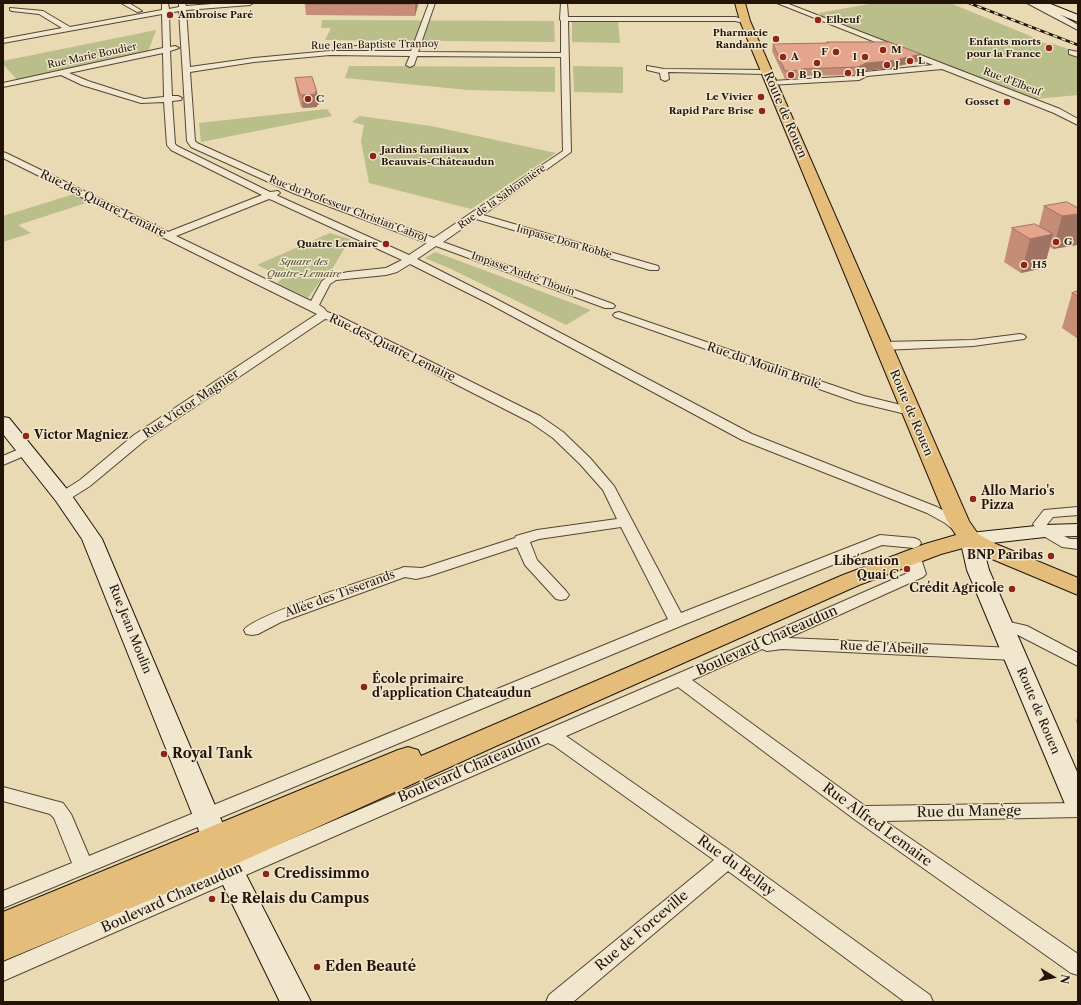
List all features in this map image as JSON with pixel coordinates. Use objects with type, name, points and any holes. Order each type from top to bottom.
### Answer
[{"type":"main road","name":"Route de Rouen","points":[[732,3],[745,21]]},
{"type":"main road","name":"Route de Rouen","points":[[740,3],[745,21],[951,507],[967,535],[978,570],[1078,804]]},
{"type":"main road","points":[[1040,3],[1078,19]]},
{"type":"main road","name":"Rue Jean Moulin","points":[[3,422],[63,497],[92,539],[219,846],[296,1002]]},
{"type":"main road","points":[[967,535],[1043,528],[1078,523]]},
{"type":"main road","points":[[1043,528],[1078,530]]},
{"type":"main road","name":"Boulevard Chateaudun","points":[[5,927],[219,846],[486,739],[830,589],[914,549],[936,535],[967,535]]},
{"type":"main road","points":[[967,535],[988,549],[1078,587]]},
{"type":"street","points":[[4,12],[23,3]]},
{"type":"street","points":[[124,3],[139,12]]},
{"type":"street","points":[[3,41],[165,7],[250,3]]},
{"type":"street","points":[[410,65],[432,3]]},
{"type":"street","name":"Rue de la Sablonnière","points":[[317,311],[316,303],[328,280],[336,277],[384,273],[392,270],[475,216],[568,152],[563,18],[564,3]]},
{"type":"street","name":"Rue d'Elbeuf","points":[[780,3],[1056,111],[1078,122]]},
{"type":"street","points":[[1030,3],[1078,28]]},
{"type":"street","name":"Rue du Professeur Christian Cabrol","points":[[184,5],[184,46],[187,70],[191,141],[194,145],[288,188],[436,242]]},
{"type":"street","points":[[3,36],[66,27],[165,7]]},
{"type":"street","points":[[165,7],[170,144],[174,148],[270,195],[409,259],[492,301],[747,437],[932,510],[950,520],[967,535]]},
{"type":"street","points":[[12,9],[41,12],[66,27]]},
{"type":"street","points":[[563,18],[736,19],[745,21]]},
{"type":"street","name":"Rue Marie Boudier","points":[[3,85],[184,46]]},
{"type":"street","name":"Rue Jean-Baptiste Trannoy","points":[[187,70],[254,60],[330,53],[565,54]]},
{"type":"street","points":[[650,68],[664,75],[859,78],[865,74],[942,66]]},
{"type":"street","points":[[64,73],[85,83],[144,101],[188,97]]},
{"type":"street","points":[[947,76],[960,73]]},
{"type":"street","points":[[3,74],[12,83]]},
{"type":"street","name":"Rue des Quatre Lemaire","points":[[3,155],[317,311],[333,317],[535,420],[552,431],[585,461],[604,483],[627,522],[677,621]]},
{"type":"street","points":[[167,236],[288,188]]},
{"type":"street","name":"Impasse Dom Robbe","points":[[475,216],[654,268]]},
{"type":"street","name":"Impasse André Thouin","points":[[436,242],[609,306]]},
{"type":"street","name":"Rue Victor Magnier","points":[[63,497],[85,482],[139,438],[317,311]]},
{"type":"street","name":"Rue du Moulin Brulé","points":[[619,315],[860,399],[910,411]]},
{"type":"street","points":[[883,346],[973,343],[1020,338]]},
{"type":"street","points":[[3,461],[26,450]]},
{"type":"street","points":[[1078,511],[1049,512],[1043,528],[1067,544],[1078,544]]},
{"type":"street","name":"Allée des Tisserands","points":[[252,630],[274,618],[404,572],[416,574],[424,573],[537,534],[627,522]]},
{"type":"street","points":[[521,539],[530,562],[561,595]]},
{"type":"street","name":"Boulevard Chateaudun","points":[[3,972],[219,846],[677,621],[880,540],[914,549],[918,574],[755,647],[547,736],[219,846],[83,866],[5,927]]},
{"type":"street","points":[[1002,625],[1021,630],[1078,660]]},
{"type":"street","name":"Rue de l'Abeille","points":[[755,647],[782,644],[1014,654]]},
{"type":"street","name":"Rue Alfred Lemaire","points":[[679,679],[861,814],[1078,966]]},
{"type":"street","name":"Rue du Bellay","points":[[547,736],[559,740],[728,860],[922,1002]]},
{"type":"street","points":[[3,794],[56,808],[62,814],[83,866]]},
{"type":"street","name":"Rue du Manège","points":[[861,814],[1078,810]]},
{"type":"street","name":"Rue de Forceville","points":[[557,1002],[728,860]]},
{"type":"green space","points":[[875,3],[950,3],[1044,43],[1050,43],[1075,51],[1071,52],[1078,56],[1078,95],[1036,99],[817,15],[821,15],[819,13]]},
{"type":"green space","points":[[322,20],[554,21],[555,42],[325,40],[331,28],[321,28]]},
{"type":"green space","points":[[572,21],[618,21],[620,43],[572,42]]},
{"type":"green space","points":[[156,30],[148,52],[18,81],[3,64],[3,61]]},
{"type":"green space","points":[[349,66],[555,67],[555,92],[468,90],[345,78]]},
{"type":"green space","points":[[573,66],[623,67],[623,93],[574,92]]},
{"type":"green space","points":[[327,109],[332,116],[201,142],[199,123]]},
{"type":"green space","points":[[360,116],[431,126],[556,153],[471,209],[369,183],[361,141],[364,125],[352,122]]},
{"type":"green space","points":[[74,194],[89,202],[18,225],[31,233],[3,242],[3,216]]},
{"type":"green space","name":"Square des Quatre-Lemaire","points":[[330,233],[350,239],[331,271],[328,270],[308,298],[277,283],[284,277],[257,265]]},
{"type":"green space","points":[[435,252],[591,310],[566,325],[451,269],[425,258]]},
{"type":"building","points":[[305,3],[415,3],[305,4]]},
{"type":"building","points":[[827,42],[889,42],[921,54],[891,61],[866,63],[858,67],[785,71],[773,44],[828,43]]},
{"type":"building","points":[[312,77],[317,92],[315,92],[316,94],[300,94],[295,78]]},
{"type":"building","points":[[1067,202],[1078,208],[1078,214],[1062,216],[1044,206]]},
{"type":"building","points":[[1035,224],[1053,234],[1030,239],[1012,228]]},
{"type":"building","points":[[1078,291],[1078,296],[1072,293]]},
{"type":"railway","points":[[969,3],[1078,45]]},
{"type":"place","name":"Ambroise Paré","points":[[170,15]]},
{"type":"place","name":"Elbeuf","points":[[818,20]]},
{"type":"place","name":"Pharmacie Randanne","points":[[776,39]]},
{"type":"place","name":"Enfants morts pour la France","points":[[1049,48]]},
{"type":"place","name":"M","points":[[883,50]]},
{"type":"place","name":"F","points":[[836,52]]},
{"type":"place","name":"A","points":[[783,57]]},
{"type":"place","name":"I","points":[[865,57]]},
{"type":"place","name":"L","points":[[910,61]]},
{"type":"place","name":"D","points":[[817,63]]},
{"type":"place","name":"J","points":[[887,65]]},
{"type":"place","name":"H","points":[[848,73]]},
{"type":"place","name":"B","points":[[791,75]]},
{"type":"place","name":"Le Vivier","points":[[761,97]]},
{"type":"place","name":"C","points":[[308,99]]},
{"type":"place","name":"Gosset","points":[[1007,102]]},
{"type":"place","name":"Rapid Pare Brise","points":[[762,111]]},
{"type":"place","name":"Jardins familiaux Beauvais-Châteaudun","points":[[373,156]]},
{"type":"place","name":"G","points":[[1056,242]]},
{"type":"place","name":"Quatre Lemaire","points":[[386,244]]},
{"type":"place","name":"H5","points":[[1024,265]]},
{"type":"place","name":"Victor Magniez","points":[[26,436]]},
{"type":"place","name":"Allo Mario's Pizza","points":[[973,499]]},
{"type":"place","name":"BNP Paribas","points":[[1051,556]]},
{"type":"place","name":"Libération Quai C","points":[[907,569]]},
{"type":"place","name":"Crédit Agricole","points":[[1012,589]]},
{"type":"place","name":"École primaire d'application Chateaudun","points":[[364,687]]},
{"type":"place","name":"Royal Tank","points":[[164,754]]},
{"type":"place","name":"Credissimmo","points":[[266,874]]},
{"type":"place","name":"Le Relais du Campus","points":[[212,899]]},
{"type":"place","name":"Eden Beauté","points":[[317,967]]}]
